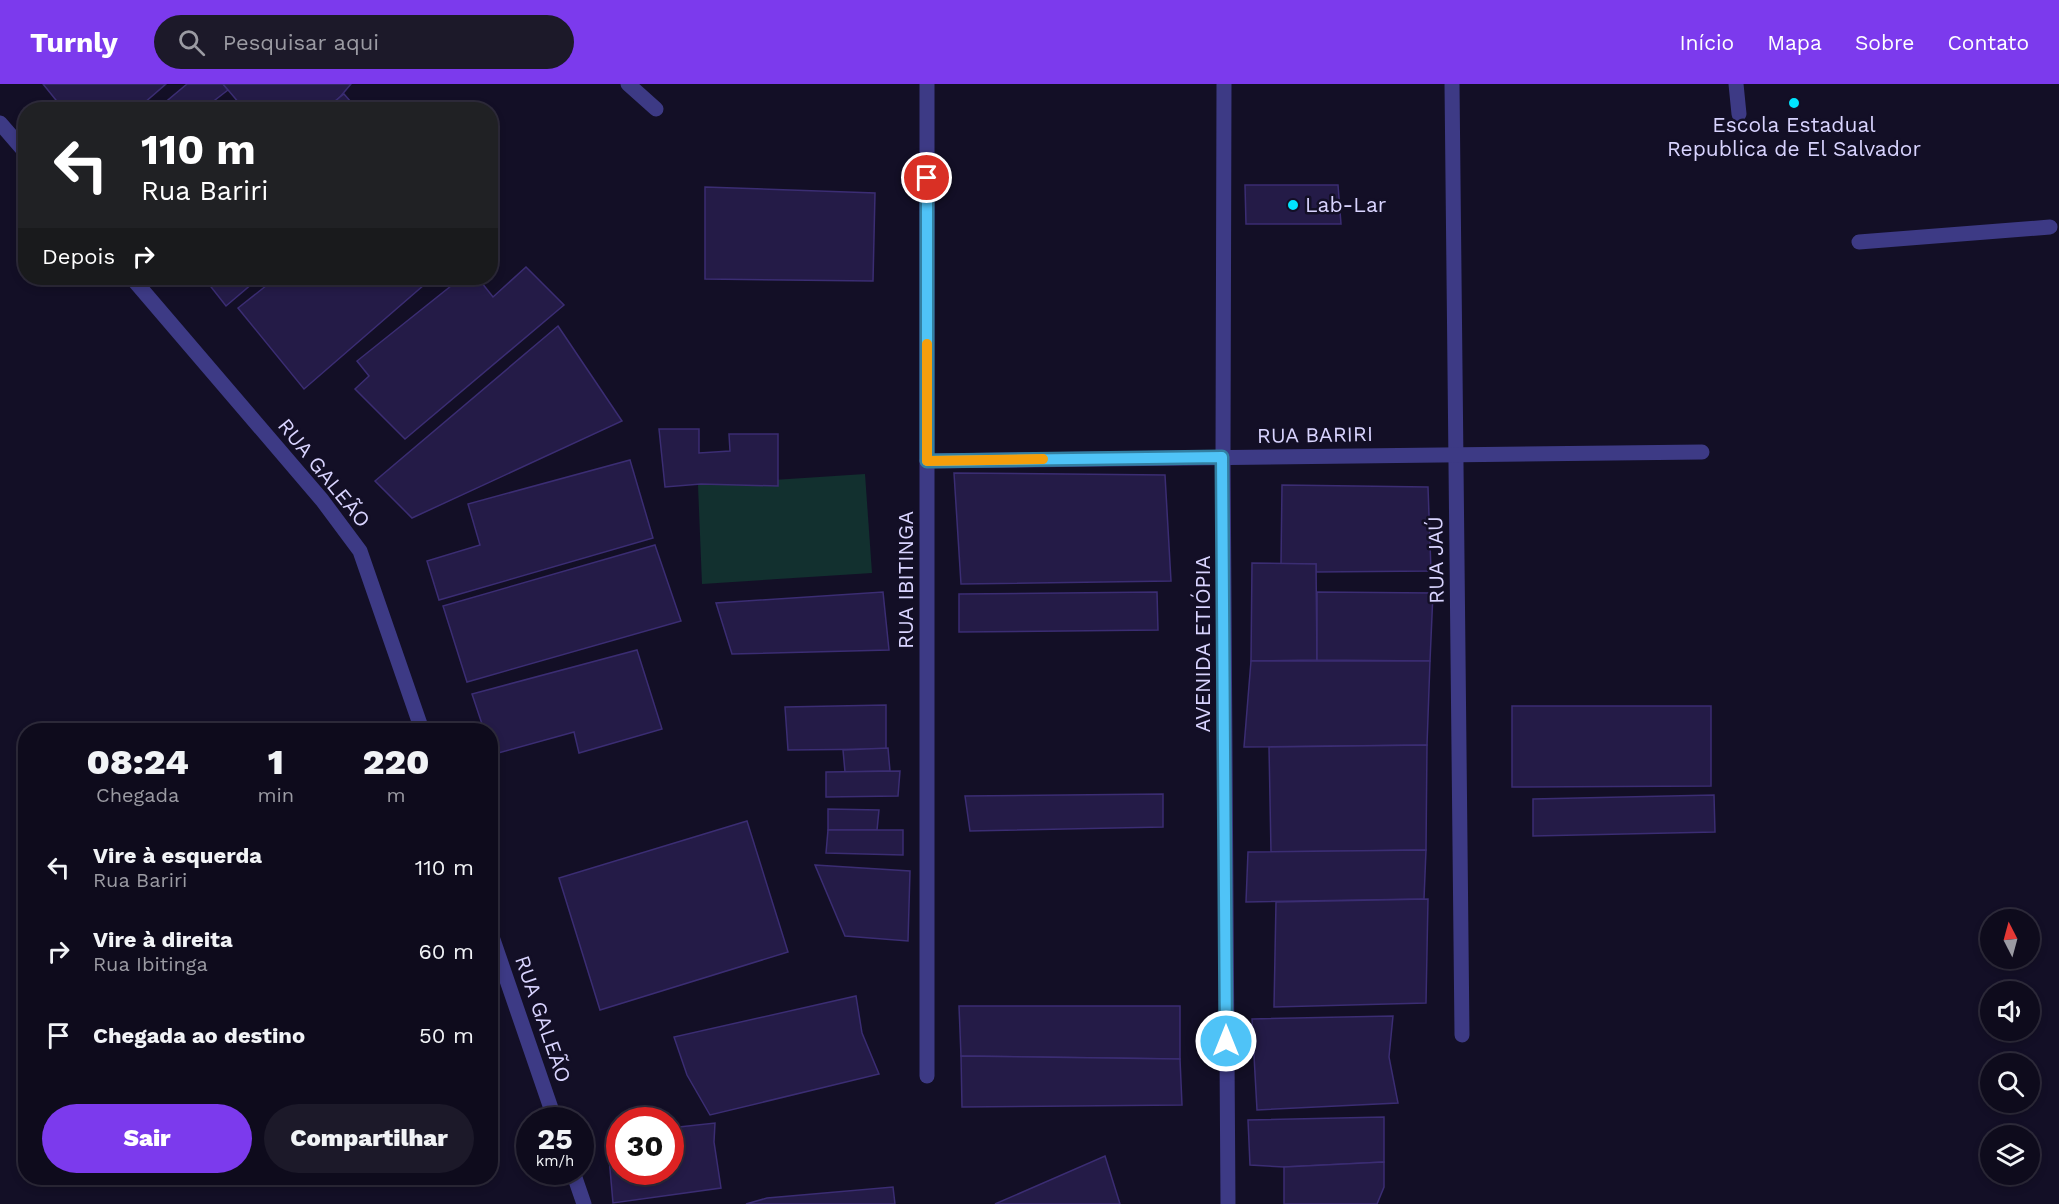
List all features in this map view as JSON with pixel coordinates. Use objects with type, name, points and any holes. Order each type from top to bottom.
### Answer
[{"type":"street","points":[[628,84],[656,109]]},
{"type":"street","name":"RUA IBITINGA","points":[[927,84],[927,1076]]},
{"type":"street","name":"AVENIDA ETIÓPIA","points":[[1224,84],[1222,457],[1227,1204]]},
{"type":"street","name":"RUA JAÚ","points":[[1452,84],[1462,1035]]},
{"type":"street","points":[[1736,84],[1739,114]]},
{"type":"street","points":[[0,123],[18,144]]},
{"type":"street","points":[[1859,242],[2050,227]]},
{"type":"street","name":"RUA GALEÃO","points":[[138,285],[314,491],[360,551],[420,723]]},
{"type":"street","name":"RUA BARIRI","points":[[927,461],[1702,452]]},
{"type":"street","name":"RUA GALEÃO","points":[[498,954],[551,1107]]},
{"type":"street","points":[[577,1185],[584,1204]]},
{"type":"green space","points":[[865,474],[872,573],[702,584],[698,485]]},
{"type":"building","points":[[43,84],[166,84],[145,102],[58,102]]},
{"type":"building","points":[[187,84],[223,84],[228,90],[212,102],[166,102]]},
{"type":"building","points":[[223,84],[351,84],[334,102],[238,102]]},
{"type":"building","points":[[344,94],[351,102],[334,102]]},
{"type":"building","name":"Lab-Lar","points":[[1245,185],[1338,185],[1341,224],[1246,224]]},
{"type":"building","points":[[705,187],[875,193],[873,281],[705,279]]},
{"type":"building","points":[[526,267],[564,305],[405,439],[355,389],[369,376],[357,361],[452,285],[484,285],[493,297]]},
{"type":"building","points":[[210,285],[251,285],[226,306]]},
{"type":"building","points":[[267,285],[424,285],[304,389],[238,308]]},
{"type":"building","points":[[558,326],[622,421],[412,518],[375,481]]},
{"type":"building","points":[[659,429],[699,429],[699,453],[730,451],[729,434],[778,434],[778,486],[701,484],[665,487]]},
{"type":"building","points":[[630,460],[653,538],[439,600],[427,561],[480,545],[468,504]]},
{"type":"building","points":[[954,473],[1165,475],[1171,581],[961,584]]},
{"type":"building","points":[[1282,485],[1428,487],[1431,571],[1316,572],[1316,564],[1281,564]]},
{"type":"building","points":[[655,545],[681,621],[467,682],[443,606]]},
{"type":"building","points":[[1252,563],[1316,564],[1317,660],[1251,661]]},
{"type":"building","points":[[883,592],[889,650],[732,654],[716,603]]},
{"type":"building","points":[[1157,592],[1158,630],[959,632],[959,594]]},
{"type":"building","points":[[1317,592],[1433,593],[1430,661],[1317,660]]},
{"type":"building","points":[[637,650],[662,729],[579,753],[574,732],[498,753],[498,723],[482,723],[472,694]]},
{"type":"building","points":[[1251,661],[1430,661],[1427,745],[1244,747]]},
{"type":"building","points":[[886,705],[886,749],[788,750],[785,707]]},
{"type":"building","points":[[1512,706],[1711,706],[1711,786],[1512,787]]},
{"type":"building","points":[[1427,745],[1426,850],[1271,852],[1269,747]]},
{"type":"building","points":[[888,748],[890,771],[845,772],[843,750]]},
{"type":"building","points":[[900,771],[898,796],[826,797],[826,772]]},
{"type":"building","points":[[1163,794],[1163,827],[970,831],[965,796]]},
{"type":"building","points":[[1714,795],[1715,832],[1533,836],[1533,799]]},
{"type":"building","points":[[828,809],[879,810],[877,830],[828,830]]},
{"type":"building","points":[[747,821],[788,952],[600,1010],[559,878]]},
{"type":"building","points":[[828,830],[903,830],[903,855],[826,853]]},
{"type":"building","points":[[1426,850],[1424,899],[1246,902],[1248,852]]},
{"type":"building","points":[[815,865],[910,871],[908,941],[845,936]]},
{"type":"building","points":[[1428,899],[1426,1003],[1274,1007],[1276,902]]},
{"type":"building","points":[[856,996],[862,1033],[879,1074],[710,1115],[687,1075],[674,1037]]},
{"type":"building","points":[[959,1006],[1180,1006],[1180,1059],[961,1056]]},
{"type":"building","points":[[1393,1016],[1389,1057],[1398,1103],[1257,1110],[1252,1019]]},
{"type":"building","points":[[961,1056],[1180,1059],[1182,1105],[962,1107]]},
{"type":"building","points":[[1384,1117],[1384,1162],[1284,1167],[1250,1165],[1248,1120]]},
{"type":"building","points":[[715,1123],[714,1142],[721,1188],[613,1203],[611,1185],[684,1185],[684,1126]]},
{"type":"building","points":[[1105,1156],[1120,1204],[995,1204]]},
{"type":"building","points":[[1384,1162],[1384,1187],[1377,1204],[1284,1204],[1284,1167]]},
{"type":"building","points":[[893,1187],[895,1204],[746,1204],[767,1198]]},
{"type":"slow traffic","points":[[927,344],[927,461],[1043,459]]},
{"type":"place","name":"Escola Estadual Republica de El Salvador","points":[[1794,103]]},
{"type":"place","name":"Lab-Lar","points":[[1293,205]]},
{"type":"route","points":[[927,178],[927,461],[1222,457],[1226,1041]]}]
